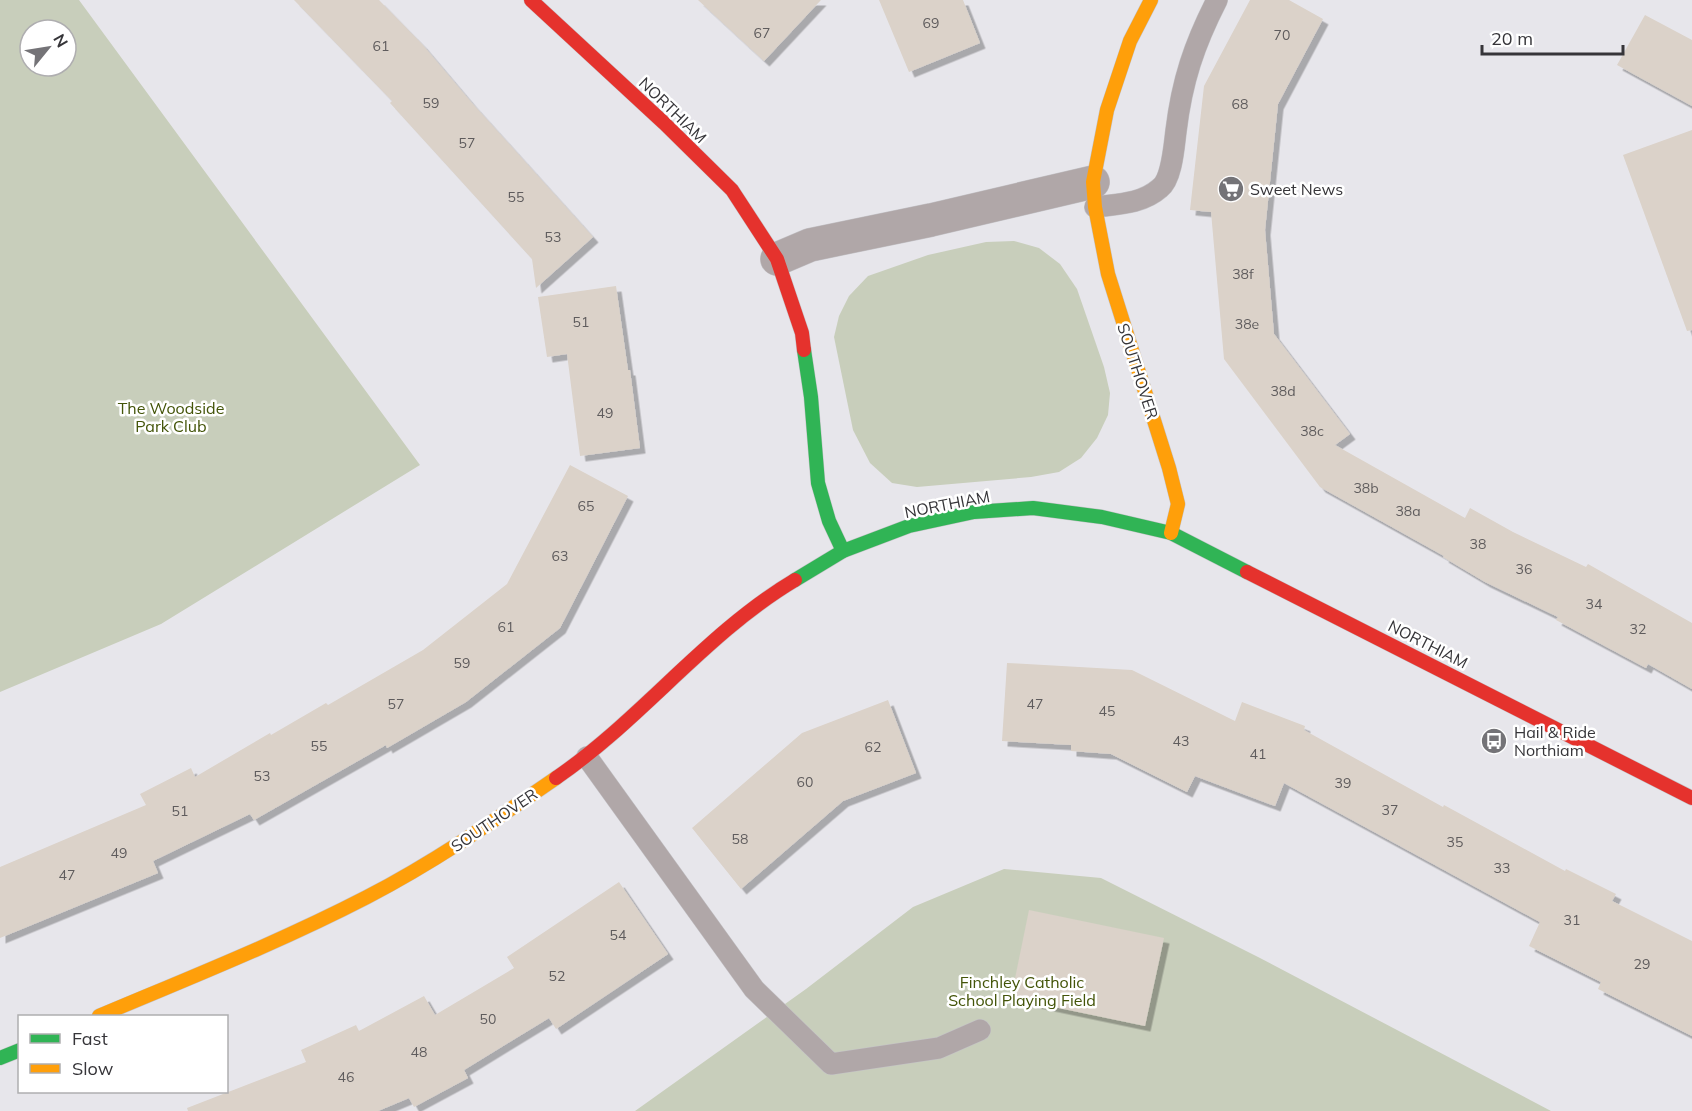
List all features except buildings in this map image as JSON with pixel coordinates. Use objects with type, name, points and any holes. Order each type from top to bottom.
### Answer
[{"type":"street","name":"NORTHIAM","points":[[531,0],[664,123],[732,190],[777,259],[802,333],[812,397],[818,483],[829,521],[843,551],[909,526],[974,512],[1033,508],[1102,517],[1171,533],[1692,798]]},
{"type":"street","name":"SOUTHOVER","points":[[1151,0],[1130,41],[1107,110],[1094,194],[1111,285],[1169,468],[1178,504],[1171,533]]},
{"type":"street","points":[[777,259],[810,245],[909,225],[1094,194]]},
{"type":"street","name":"SOUTHOVER","points":[[104,1015],[263,947],[367,897],[454,848],[587,758],[699,654],[771,594],[843,551]]},
{"type":"street","points":[[0,1058],[18,1051]]},
{"type":"lane","points":[[1094,194],[1142,201],[1163,187],[1172,161],[1180,95],[1199,35],[1217,0]]},
{"type":"lane","points":[[587,758],[754,989],[831,1064],[939,1048],[980,1030]]},
{"type":"green space","name":"The Woodside Park Club","points":[[0,0],[79,0],[420,465],[161,624],[0,692]]},
{"type":"green space","points":[[1014,241],[1039,248],[1060,264],[1077,289],[1104,367],[1110,393],[1108,415],[1097,438],[1081,458],[1059,472],[1031,477],[917,487],[892,483],[870,463],[853,430],[834,337],[839,316],[849,296],[868,276],[928,255],[986,242]]},
{"type":"green space","name":"Finchley Catholic School Playing Field","points":[[1004,869],[1101,878],[1260,958],[1551,1111],[635,1111],[806,989],[913,907]]},
{"type":"traffic: fast","points":[[804,350],[811,397],[818,483],[829,521],[843,551]]},
{"type":"traffic: fast","points":[[795,580],[843,551],[909,526],[974,512],[1033,508],[1102,517],[1171,533],[1247,572]]},
{"type":"traffic: fast","points":[[0,1058],[18,1051]]},
{"type":"traffic: slow","points":[[1151,0],[1130,41],[1107,110],[1093,182],[1095,207],[1108,274],[1169,468],[1178,504],[1171,533]]},
{"type":"traffic: slow","points":[[101,1015],[268,944],[392,884],[487,825],[556,778]]},
{"type":"traffic: jam","points":[[531,0],[664,123],[732,190],[777,259],[802,333],[804,350]]},
{"type":"traffic: jam","points":[[1247,572],[1692,798]]},
{"type":"traffic: jam","points":[[556,778],[617,730],[732,625],[795,580]]},
{"type":"place","name":"Sweet News","points":[[1231,189]]},
{"type":"place","name":"Hail & Ride Northiam","points":[[1494,741]]}]
